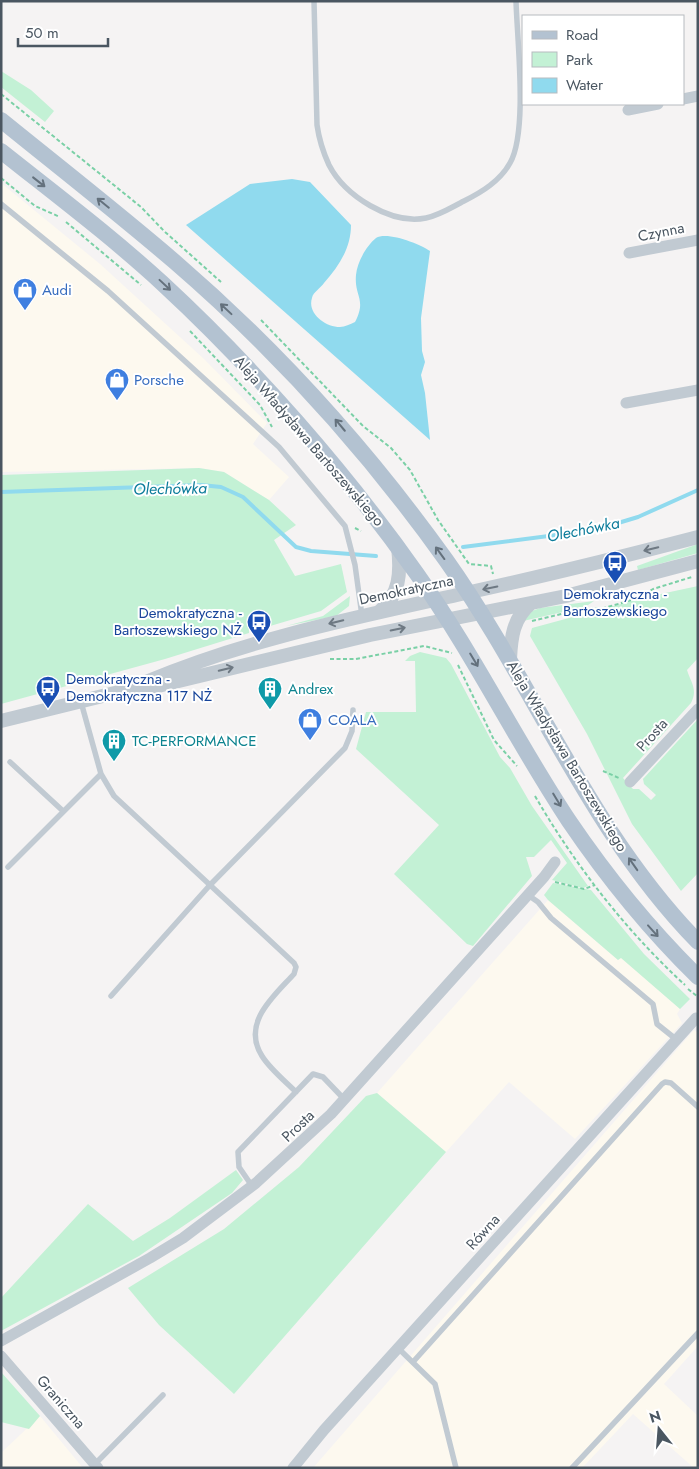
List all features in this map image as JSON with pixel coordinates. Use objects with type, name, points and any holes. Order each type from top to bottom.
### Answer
[{"type":"main road","name":"Aleja Władysława Bartoszewskiego","points":[[1,120],[176,263],[337,421],[384,478],[468,593],[510,659],[596,810],[655,894],[698,942]]},
{"type":"main road","name":"Aleja Władysława Bartoszewskiego","points":[[1,151],[111,238],[199,318],[319,449],[398,547],[448,619],[568,819],[593,854],[640,917],[698,976]]},
{"type":"street","points":[[684,99],[698,96]]},
{"type":"street","points":[[628,110],[653,105]]},
{"type":"street","name":"Czynna","points":[[629,253],[698,240]]},
{"type":"street","points":[[626,404],[698,390]]},
{"type":"street","name":"Demokratyczna","points":[[127,690],[214,656],[362,616],[468,593],[698,537]]},
{"type":"street","points":[[379,612],[389,602],[397,589],[400,569],[398,547]]},
{"type":"street","name":"Demokratyczna","points":[[1,721],[127,690],[158,686],[448,619],[531,603],[698,561]]},
{"type":"street","points":[[510,659],[512,636],[517,621],[531,603]]},
{"type":"street","name":"Prosta","points":[[632,780],[698,709]]},
{"type":"street","name":"Prosta","points":[[1,1341],[183,1238],[252,1186],[290,1154],[345,1100],[544,877],[555,862]]},
{"type":"street","name":"Równa","points":[[294,1468],[324,1430],[696,1018]]},
{"type":"street","name":"Graniczna","points":[[1,1356],[97,1466]]},
{"type":"lane","points":[[314,1],[317,125],[320,142],[330,166],[341,182],[358,196],[384,214],[405,219],[426,218],[469,199],[498,180],[511,162],[516,147],[520,112],[516,1]]},
{"type":"lane","points":[[1,204],[108,292],[273,442],[342,520],[351,545],[362,616]]},
{"type":"lane","points":[[81,701],[101,774],[114,796],[294,962],[296,967],[294,974],[259,1016],[255,1037],[262,1057],[296,1092]]},
{"type":"lane","points":[[111,996],[210,885],[345,748],[352,731],[353,710]]},
{"type":"lane","points":[[10,762],[64,811]]},
{"type":"lane","points":[[8,867],[101,774]]},
{"type":"lane","points":[[528,895],[538,902],[551,918],[653,1004],[657,1024],[676,1040]]},
{"type":"lane","points":[[252,1186],[239,1167],[238,1152],[313,1074],[323,1076],[345,1100]]},
{"type":"lane","points":[[413,1362],[662,1084],[672,1083],[698,1107]]},
{"type":"lane","points":[[572,1468],[698,1333]]},
{"type":"lane","points":[[398,1348],[435,1384],[456,1468]]},
{"type":"lane","points":[[97,1466],[163,1395]]},
{"type":"path","points":[[1,178],[35,206],[59,216],[144,287]]},
{"type":"path","points":[[188,328],[260,405],[274,431],[273,442]]},
{"type":"path","points":[[355,528],[361,531]]},
{"type":"path","points":[[517,621],[525,623],[582,610],[604,608],[639,598],[659,587],[698,575]]},
{"type":"path","points":[[603,771],[619,779],[632,780]]},
{"type":"path","points":[[544,877],[552,882],[584,890],[595,885]]},
{"type":"shaded area","points":[[1,183],[100,264],[204,359],[267,423],[253,444],[289,477],[269,500],[224,472],[199,468],[1,472]]},
{"type":"shaded area","points":[[548,900],[618,960],[621,957],[680,1009],[677,1014],[682,1023],[575,1139],[509,1082],[446,1152],[377,1093]]},
{"type":"shaded area","points":[[694,1030],[698,1033],[698,1346],[664,1384],[698,1416],[698,1468],[694,1468],[633,1414],[582,1468],[313,1468]]},
{"type":"shaded area","points":[[40,1416],[83,1468],[1,1468],[1,1453]]},
{"type":"green space","points":[[1,71],[31,90],[54,111],[45,122],[1,87]]},
{"type":"green space","points":[[199,468],[224,472],[269,500],[296,525],[274,540],[295,576],[341,564],[347,592],[321,611],[260,629],[259,626],[249,629],[249,633],[165,659],[1,704],[1,475]]},
{"type":"green space","points":[[698,544],[698,553],[638,570],[637,566]]},
{"type":"green space","points":[[698,586],[698,658],[687,670],[693,686],[693,698],[691,703],[623,778],[633,789],[639,789],[651,800],[656,795],[644,784],[643,779],[698,719],[698,873],[681,891],[632,824],[587,734],[530,636],[532,628],[643,598],[647,600],[656,597],[656,595]]},
{"type":"green space","points":[[350,596],[349,606],[336,616],[286,626],[323,616]]},
{"type":"green space","points":[[594,601],[585,607],[523,621],[532,611],[540,608]]},
{"type":"green space","points":[[420,652],[446,658],[451,664],[500,757],[510,768],[532,806],[588,886],[583,888],[552,880],[567,863],[551,840],[534,857],[526,857],[532,876],[473,946],[467,944],[394,874],[439,825],[356,749],[366,712],[416,712],[415,661],[405,661],[410,656]]},
{"type":"green space","points":[[553,883],[591,890],[644,954],[690,999],[680,1009],[621,958],[618,960],[548,900],[544,895]]},
{"type":"green space","points":[[377,1093],[446,1152],[234,1394],[159,1325],[128,1288],[224,1229],[299,1167],[366,1096]]},
{"type":"green space","points":[[236,1170],[243,1180],[232,1193],[139,1256],[1,1331],[1,1298],[88,1204],[133,1241],[170,1218]]},
{"type":"green space","points":[[1,1372],[40,1416],[29,1429],[1,1422]]},
{"type":"water","points":[[292,179],[310,182],[351,225],[349,241],[343,256],[335,270],[312,298],[312,309],[323,322],[342,327],[355,322],[360,308],[356,282],[357,270],[360,260],[376,238],[381,236],[395,237],[430,251],[421,318],[422,351],[425,362],[421,375],[430,440],[186,225],[250,184]]},
{"type":"waterway","name":"Olechówka","points":[[1,492],[201,485],[221,487],[243,497],[296,547],[311,551],[376,556]]},
{"type":"waterway","name":"Olechówka","points":[[463,547],[595,530],[638,517],[698,490]]},
{"type":"place","name":"Audi","points":[[25,311]]},
{"type":"place","name":"Porsche","points":[[117,401]]},
{"type":"place","name":"Demokratyczna - Bartoszewskiego","points":[[615,584]]},
{"type":"place","name":"Demokratyczna - Bartoszewskiego NŻ","points":[[259,643]]},
{"type":"place","name":"Demokratyczna - Demokratyczna 117 NŻ","points":[[48,709]]},
{"type":"place","name":"Andrex","points":[[270,710]]},
{"type":"place","name":"COALA","points":[[310,741]]},
{"type":"place","name":"TC-PERFORMANCE","points":[[114,762]]}]
